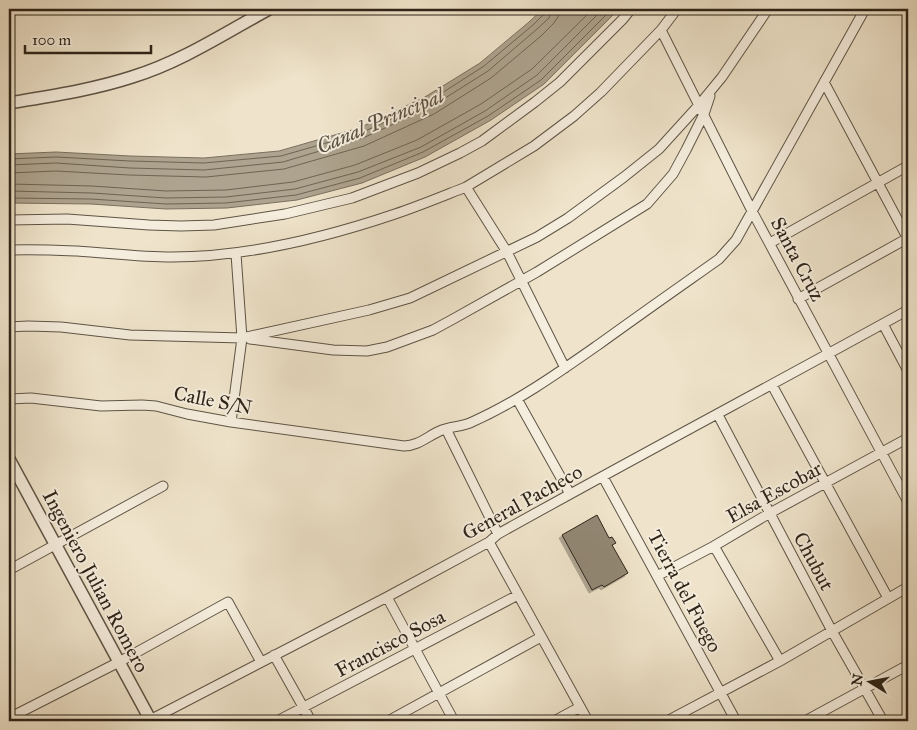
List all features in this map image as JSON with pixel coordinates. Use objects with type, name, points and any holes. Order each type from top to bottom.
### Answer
[{"type":"street","points":[[9,103],[76,92],[133,77],[178,59],[269,9]]},
{"type":"street","points":[[9,220],[66,219],[157,225],[214,225],[285,214],[352,198],[418,173],[482,141],[560,82],[632,9]]},
{"type":"street","points":[[9,250],[34,249],[165,257],[236,254],[340,231],[396,214],[466,187],[534,146],[574,116],[601,92],[661,30],[676,9]]},
{"type":"street","points":[[242,338],[369,310],[410,298],[537,237],[568,218],[659,149],[712,90],[768,9]]},
{"type":"street","points":[[498,534],[446,428],[459,427],[473,422],[517,398],[565,368],[719,259],[736,240],[865,9]]},
{"type":"street","name":"Santa Cruz","points":[[661,30],[798,299],[908,502]]},
{"type":"street","points":[[798,299],[908,239],[824,82]]},
{"type":"street","points":[[9,327],[61,327],[130,335],[242,338],[333,350],[367,351],[387,347],[432,330],[522,280],[647,204],[673,174],[704,114],[712,90]]},
{"type":"street","points":[[770,242],[904,168]]},
{"type":"street","points":[[466,187],[507,252],[565,368]]},
{"type":"street","points":[[231,422],[242,338],[236,254]]},
{"type":"street","name":"General Pacheco","points":[[151,721],[489,542],[498,534],[570,494],[908,310]]},
{"type":"street","points":[[883,324],[908,371]]},
{"type":"street","points":[[772,385],[888,598]]},
{"type":"street","name":"Calle S/N","points":[[9,399],[31,398],[101,406],[156,406],[231,422],[410,446],[446,428]]},
{"type":"street","points":[[517,398],[570,494]]},
{"type":"street","name":"Chubut","points":[[718,415],[832,631],[882,721]]},
{"type":"street","name":"Elsa Escobar","points":[[657,576],[908,438]]},
{"type":"street","name":"Ingeniero Julian Romero","points":[[9,459],[151,721]]},
{"type":"street","name":"Tierra del Fuego","points":[[604,477],[736,721]]},
{"type":"street","points":[[9,570],[163,486]]},
{"type":"street","points":[[489,542],[588,721]]},
{"type":"street","points":[[714,546],[780,661]]},
{"type":"street","points":[[667,721],[780,661],[908,587]]},
{"type":"street","name":"Francisco Sosa","points":[[277,721],[518,595]]},
{"type":"street","points":[[387,597],[454,721]]},
{"type":"street","points":[[9,718],[119,662],[228,602],[261,662]]},
{"type":"street","points":[[388,721],[541,637]]},
{"type":"street","points":[[274,655],[311,721]]},
{"type":"street","points":[[805,721],[908,665]]},
{"type":"street","points":[[554,721],[580,708]]},
{"type":"water","name":"Canal Principal","points":[[543,9],[619,9],[544,84],[491,120],[425,157],[362,183],[297,200],[227,208],[166,209],[91,204],[9,203],[9,154],[56,152],[204,158],[279,151],[359,128],[425,97],[480,63]]},
{"type":"building","points":[[597,515],[609,538],[612,537],[616,543],[612,545],[628,573],[604,587],[602,585],[592,590],[562,535]]}]
